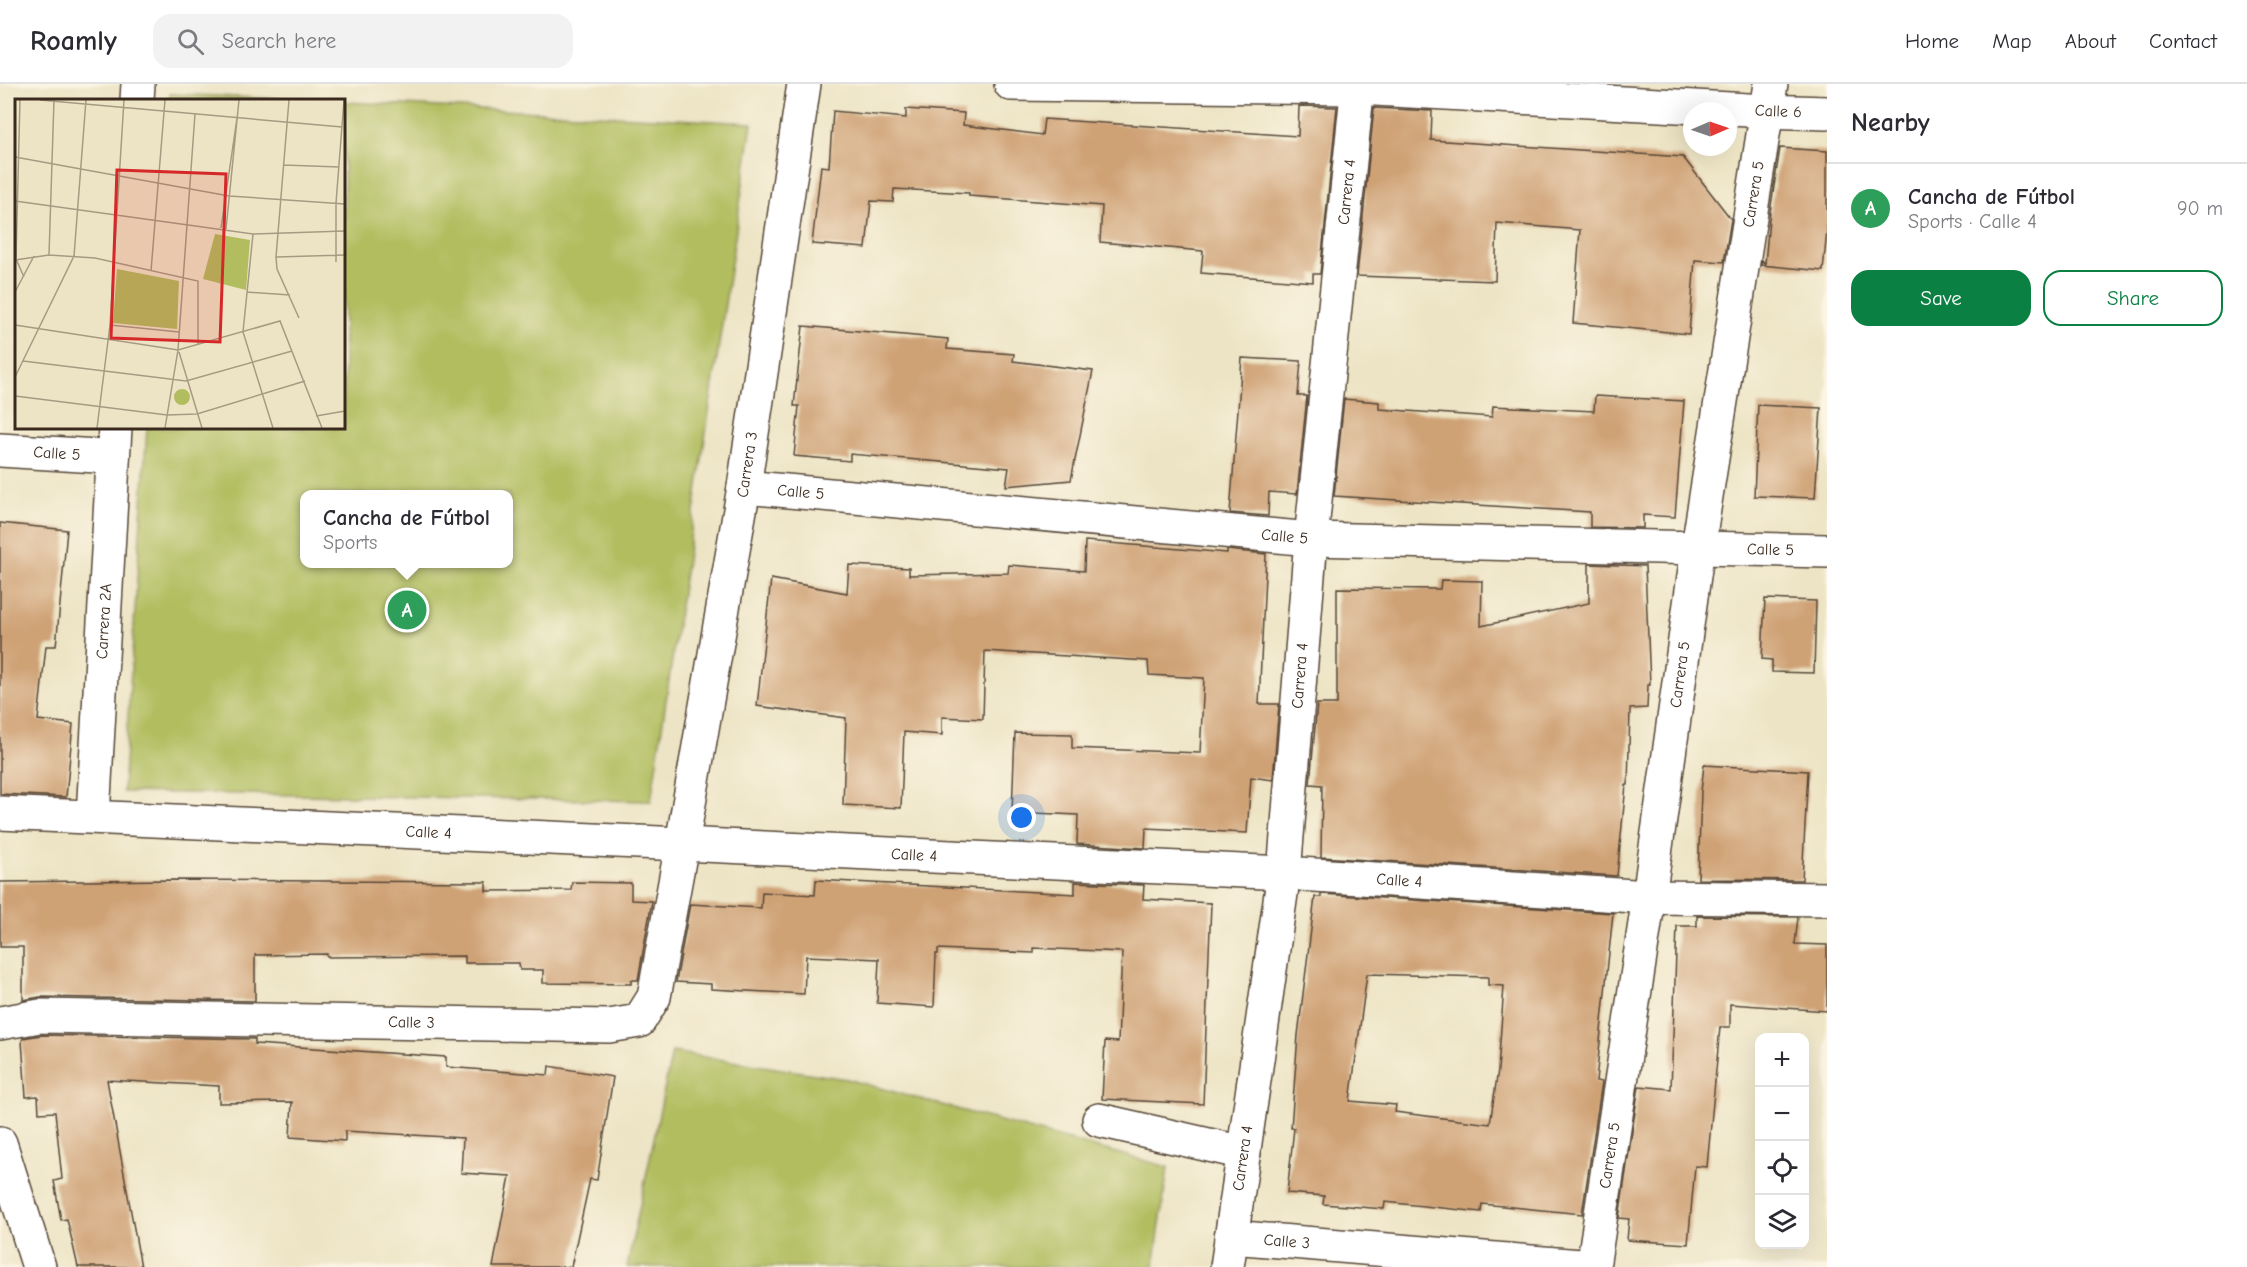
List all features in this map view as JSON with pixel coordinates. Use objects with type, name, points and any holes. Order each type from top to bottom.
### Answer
[{"type":"street","points":[[137,99],[138,84]]},
{"type":"street","name":"Carrera 3","points":[[682,844],[744,487],[804,84]]},
{"type":"street","name":"Calle 6","points":[[1011,84],[1358,86],[1769,98],[1827,113]]},
{"type":"street","name":"Carrera 4","points":[[1229,1252],[1284,873],[1311,539],[1358,86]]},
{"type":"street","name":"Carrera 5","points":[[1593,1267],[1649,897],[1698,547],[1769,98]]},
{"type":"street","name":"Calle 5","points":[[0,450],[114,442]]},
{"type":"street","name":"Carrera 2A","points":[[93,816],[114,442]]},
{"type":"street","name":"Calle 5","points":[[744,487],[1311,539],[1827,551]]},
{"type":"street","name":"Calle 4","points":[[0,813],[1284,873],[1649,897],[1827,898]]},
{"type":"street","name":"Calle 3","points":[[0,1023],[40,1016],[609,1026],[639,1021],[654,996],[682,844]]},
{"type":"street","points":[[1099,1120],[1244,1153]]},
{"type":"street","points":[[0,1143],[39,1267]]},
{"type":"street","name":"Calle 3","points":[[1229,1252],[1593,1267]]},
{"type":"green space","points":[[170,94],[283,99],[169,99]]},
{"type":"green space","points":[[345,102],[752,123],[651,801],[123,792],[147,429],[345,429]]},
{"type":"green space","points":[[672,1052],[847,1079],[1168,1167],[1154,1267],[627,1267]]},
{"type":"building","points":[[1299,106],[1337,107],[1320,274],[1313,274],[1313,282],[1201,273],[1203,251],[1100,242],[1102,206],[969,196],[969,193],[894,189],[893,202],[871,201],[866,248],[812,244],[821,166],[829,167],[833,111],[906,118],[906,109],[964,113],[963,125],[1042,135],[1044,119],[1298,136]]},
{"type":"building","points":[[1374,108],[1432,111],[1431,140],[1683,157],[1731,219],[1724,262],[1695,260],[1689,334],[1573,323],[1580,230],[1497,223],[1495,281],[1357,276]]},
{"type":"building","points":[[1780,148],[1827,151],[1827,231],[1823,271],[1761,265],[1762,260],[1765,264],[1769,219]]},
{"type":"building","points":[[803,326],[948,339],[947,349],[1014,354],[1013,361],[1093,371],[1071,480],[1006,486],[1009,468],[850,454],[850,461],[794,456],[799,406],[794,406]]},
{"type":"building","points":[[1242,358],[1301,361],[1298,396],[1307,396],[1297,494],[1269,492],[1268,516],[1230,513]]},
{"type":"building","points":[[1595,396],[1684,401],[1675,517],[1643,515],[1643,528],[1590,527],[1590,512],[1334,496],[1344,399],[1379,402],[1379,409],[1492,417],[1493,406],[1594,411]]},
{"type":"building","points":[[1758,405],[1821,408],[1815,498],[1754,496]]},
{"type":"building","points":[[0,523],[67,530],[56,646],[46,646],[38,720],[73,724],[66,797],[0,794]]},
{"type":"building","points":[[1085,541],[1266,554],[1259,704],[1279,704],[1273,780],[1251,777],[1247,833],[1146,828],[1145,848],[1077,844],[1078,815],[1012,812],[1015,733],[1072,734],[1072,748],[1200,753],[1204,678],[1149,675],[1148,661],[985,651],[983,719],[942,717],[942,735],[904,732],[901,808],[843,805],[846,718],[757,706],[771,579],[847,593],[849,565],[909,568],[909,575],[1008,573],[1009,565],[1084,571]]},
{"type":"building","points":[[1589,564],[1645,566],[1650,685],[1648,685],[1647,708],[1630,709],[1628,785],[1626,785],[1617,876],[1321,857],[1322,785],[1310,784],[1317,704],[1337,704],[1337,588],[1440,589],[1441,580],[1482,581],[1481,626],[1589,603]]},
{"type":"building","points":[[1765,599],[1816,601],[1814,673],[1772,672],[1772,660],[1762,659]]},
{"type":"building","points":[[1704,765],[1808,771],[1802,880],[1698,879]]},
{"type":"building","points":[[173,880],[486,882],[486,891],[571,890],[572,882],[631,883],[631,900],[652,901],[638,980],[631,980],[631,984],[543,983],[543,970],[520,970],[519,963],[465,963],[465,956],[255,955],[255,1001],[40,997],[23,1000],[23,947],[0,947],[0,882]]},
{"type":"building","points":[[816,880],[1075,894],[1075,882],[1144,885],[1143,899],[1211,903],[1203,1104],[1102,1099],[1105,1041],[1118,1042],[1122,952],[1034,948],[1034,953],[938,949],[934,1007],[877,1003],[879,959],[806,956],[804,994],[711,989],[711,984],[676,982],[690,904],[761,908],[762,892],[815,895]]},
{"type":"building","points":[[1321,894],[1613,913],[1596,1081],[1602,1082],[1582,1214],[1482,1204],[1481,1212],[1385,1202],[1384,1209],[1323,1204],[1324,1196],[1287,1193],[1294,1128],[1291,1128],[1298,1035],[1315,897],[1321,897]],"holes":[[[1367,974],[1488,977],[1488,985],[1504,986],[1498,1070],[1490,1124],[1395,1112],[1396,1105],[1350,1101]]]},
{"type":"building","points":[[1697,916],[1798,917],[1795,944],[1827,945],[1827,1011],[1730,1004],[1730,1027],[1720,1027],[1707,1167],[1695,1166],[1688,1244],[1627,1240],[1629,1219],[1619,1218],[1639,1086],[1671,1089],[1677,926],[1697,926]]},
{"type":"building","points":[[41,1035],[255,1039],[255,1044],[446,1057],[446,1067],[548,1075],[549,1066],[613,1077],[597,1180],[590,1179],[571,1267],[493,1267],[510,1176],[461,1173],[463,1138],[345,1131],[345,1141],[290,1137],[292,1102],[219,1103],[219,1086],[107,1080],[141,1267],[78,1267],[67,1219],[61,1220],[54,1181],[62,1179],[55,1112],[39,1113],[38,1096],[26,1097],[22,1041],[23,1038]]},
{"type":"place","name":"Cancha de Fútbol","points":[[407,610]]}]
